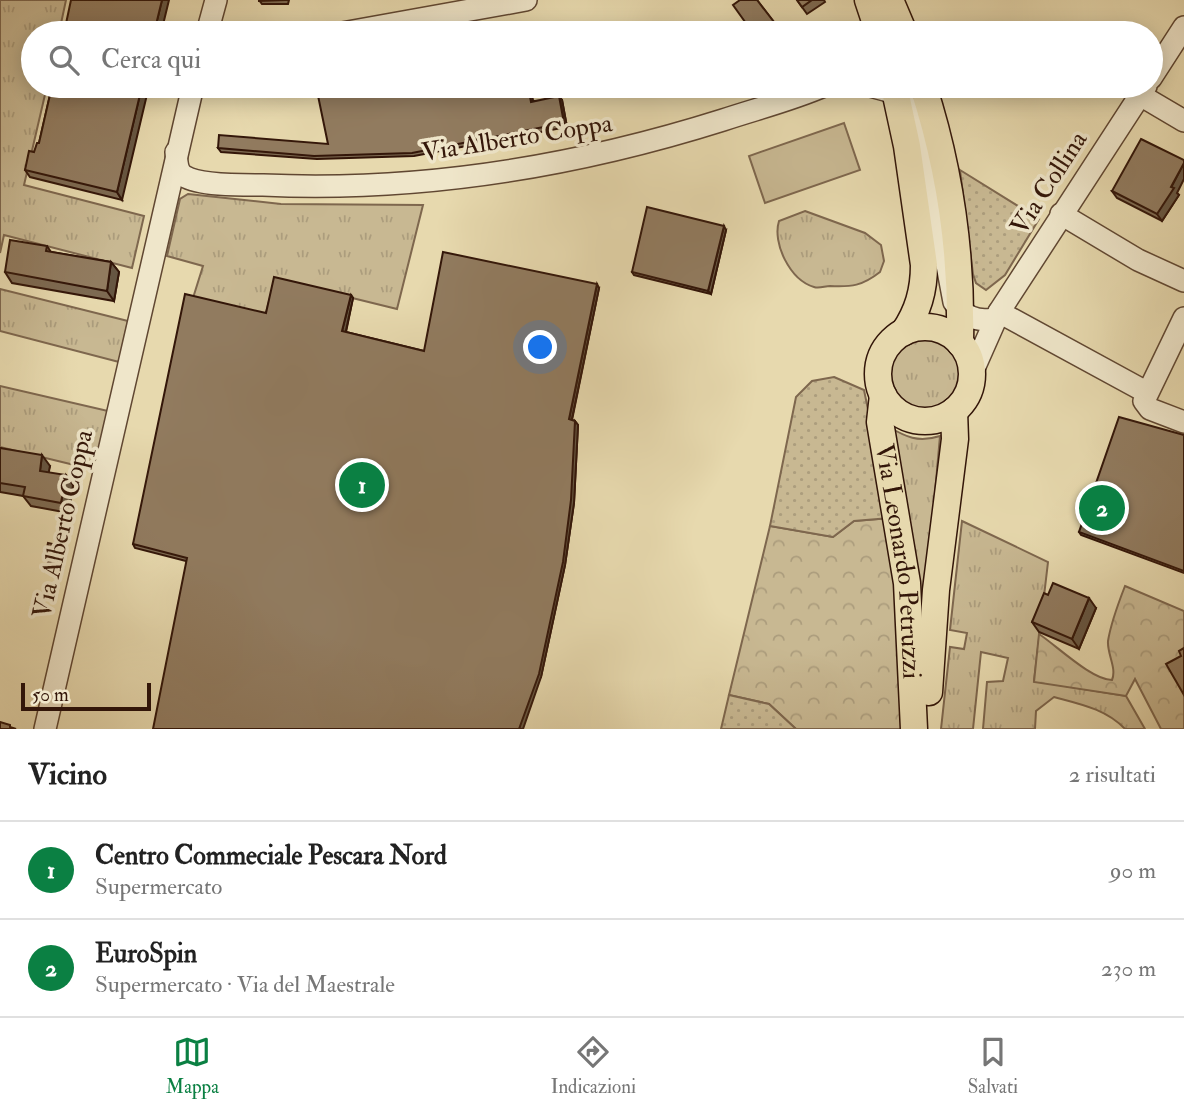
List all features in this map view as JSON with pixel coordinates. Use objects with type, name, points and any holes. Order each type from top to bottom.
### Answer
[{"type":"main road","points":[[896,98],[924,284],[918,308],[904,332],[888,345],[882,356],[878,380],[883,395],[900,414],[914,420],[942,418],[954,411],[968,394],[972,373],[961,345],[961,311],[950,189],[926,98]]},
{"type":"main road","points":[[904,332],[923,327],[935,328],[961,345]]},
{"type":"main road","name":"Via Leonardo Petruzzi","points":[[883,395],[880,422],[907,583],[914,729]]},
{"type":"main road","name":"Via Leonardo Petruzzi","points":[[928,729],[931,643],[955,439],[954,411]]},
{"type":"street","points":[[210,21],[216,0]]},
{"type":"street","points":[[409,21],[526,0]]},
{"type":"street","name":"Via Collina","points":[[1163,59],[1184,27]]},
{"type":"street","points":[[176,152],[190,98]]},
{"type":"street","name":"Via Alberto Coppa","points":[[176,152],[177,167],[185,176],[211,182],[328,188],[443,181],[593,156],[646,144],[787,98]]},
{"type":"street","points":[[901,98],[913,114],[924,143],[951,296],[961,311],[975,319],[996,316],[1146,392]]},
{"type":"street","name":"Via Collina","points":[[972,373],[996,316],[1137,98]]},
{"type":"street","points":[[1158,98],[1184,121]]},
{"type":"street","name":"Via Alberto Coppa","points":[[45,729],[176,152]]},
{"type":"street","name":"Via Alberto Coppa","points":[[162,209],[175,193],[187,185],[211,182]]},
{"type":"street","points":[[1061,214],[1138,260],[1184,281]]},
{"type":"street","name":"Via Collina","points":[[961,345],[996,316]]},
{"type":"street","points":[[1184,318],[1146,392],[1144,401],[1150,409],[1184,422]]},
{"type":"green space","points":[[0,0],[66,0],[62,21],[21,21],[21,98],[44,98],[24,185],[144,216],[132,268],[4,235],[0,253]]},
{"type":"green space","points":[[844,123],[860,170],[765,203],[749,156]]},
{"type":"green space","points":[[960,170],[1039,219],[1005,275],[986,290],[976,283],[973,274]]},
{"type":"green space","points":[[188,194],[281,204],[423,205],[397,309],[275,279],[265,316],[193,298],[203,266],[167,256],[180,199]]},
{"type":"green space","points":[[805,211],[865,233],[881,245],[884,261],[880,272],[856,285],[816,288],[797,277],[781,250],[778,240],[779,221]]},
{"type":"green space","points":[[0,289],[128,321],[119,362],[0,331]]},
{"type":"green space","points":[[925,339],[945,345],[955,355],[961,375],[955,395],[945,405],[925,411],[905,405],[895,395],[889,375],[895,355],[905,345]]},
{"type":"green space","points":[[834,377],[864,390],[890,518],[854,521],[833,537],[770,526],[796,397],[812,381]]},
{"type":"green space","points":[[0,386],[108,411],[95,470],[0,447]]},
{"type":"green space","points":[[887,426],[912,438],[940,436],[920,663]]},
{"type":"green space","points":[[890,518],[905,729],[796,729],[769,704],[729,695],[770,526],[833,537],[854,521]]},
{"type":"green space","points":[[962,521],[1048,562],[1034,681],[1126,696],[1145,729],[1125,729],[1101,712],[1054,697],[1036,711],[1035,729],[983,729],[987,682],[1003,681],[1008,658],[981,652],[973,729],[941,729],[950,647],[964,649],[967,633],[950,630]]},
{"type":"green space","points":[[1125,586],[1184,611],[1184,729],[1161,729],[1135,679],[1126,696],[1034,682],[1039,634],[1085,669],[1112,680],[1108,641]]},
{"type":"green space","points":[[729,695],[769,704],[796,729],[721,729]]},
{"type":"building","points":[[71,0],[162,0],[157,21],[67,21]]},
{"type":"building","points":[[740,0],[757,0],[773,21],[744,21],[733,5]]},
{"type":"building","points":[[797,0],[812,0],[802,7]]},
{"type":"building","points":[[49,98],[139,98],[117,192],[25,170],[29,151],[34,152],[39,143]]},
{"type":"building","points":[[318,98],[530,98],[531,102],[559,98],[564,123],[412,153],[314,156],[218,148],[219,135],[328,144]]},
{"type":"building","points":[[1141,139],[1184,160],[1171,187],[1174,188],[1157,214],[1112,191]]},
{"type":"building","points":[[647,207],[724,226],[708,291],[632,272]]},
{"type":"building","points":[[10,240],[47,246],[46,251],[111,262],[107,291],[5,272]]},
{"type":"building","points":[[443,252],[597,284],[569,419],[575,421],[571,500],[563,562],[539,674],[519,729],[153,729],[187,558],[133,544],[185,294],[266,313],[274,277],[351,295],[342,331],[424,351]]},
{"type":"building","points":[[1119,417],[1184,435],[1184,571],[1079,532]]},
{"type":"building","points":[[0,448],[42,455],[40,471],[66,475],[61,503],[23,496],[25,487],[0,483]]},
{"type":"building","points":[[48,543],[62,546],[59,561],[45,558]]},
{"type":"building","points":[[1053,583],[1089,598],[1072,639],[1032,622],[1044,593],[1048,595]]},
{"type":"building","points":[[1184,648],[1184,695],[1166,664],[1181,656],[1179,651]]},
{"type":"building","points":[[0,722],[10,725],[16,729],[0,729]]},
{"type":"place","name":"Centro Commeciale Pescara Nord","points":[[362,485]]},
{"type":"place","name":"EuroSpin","points":[[1102,508]]}]
